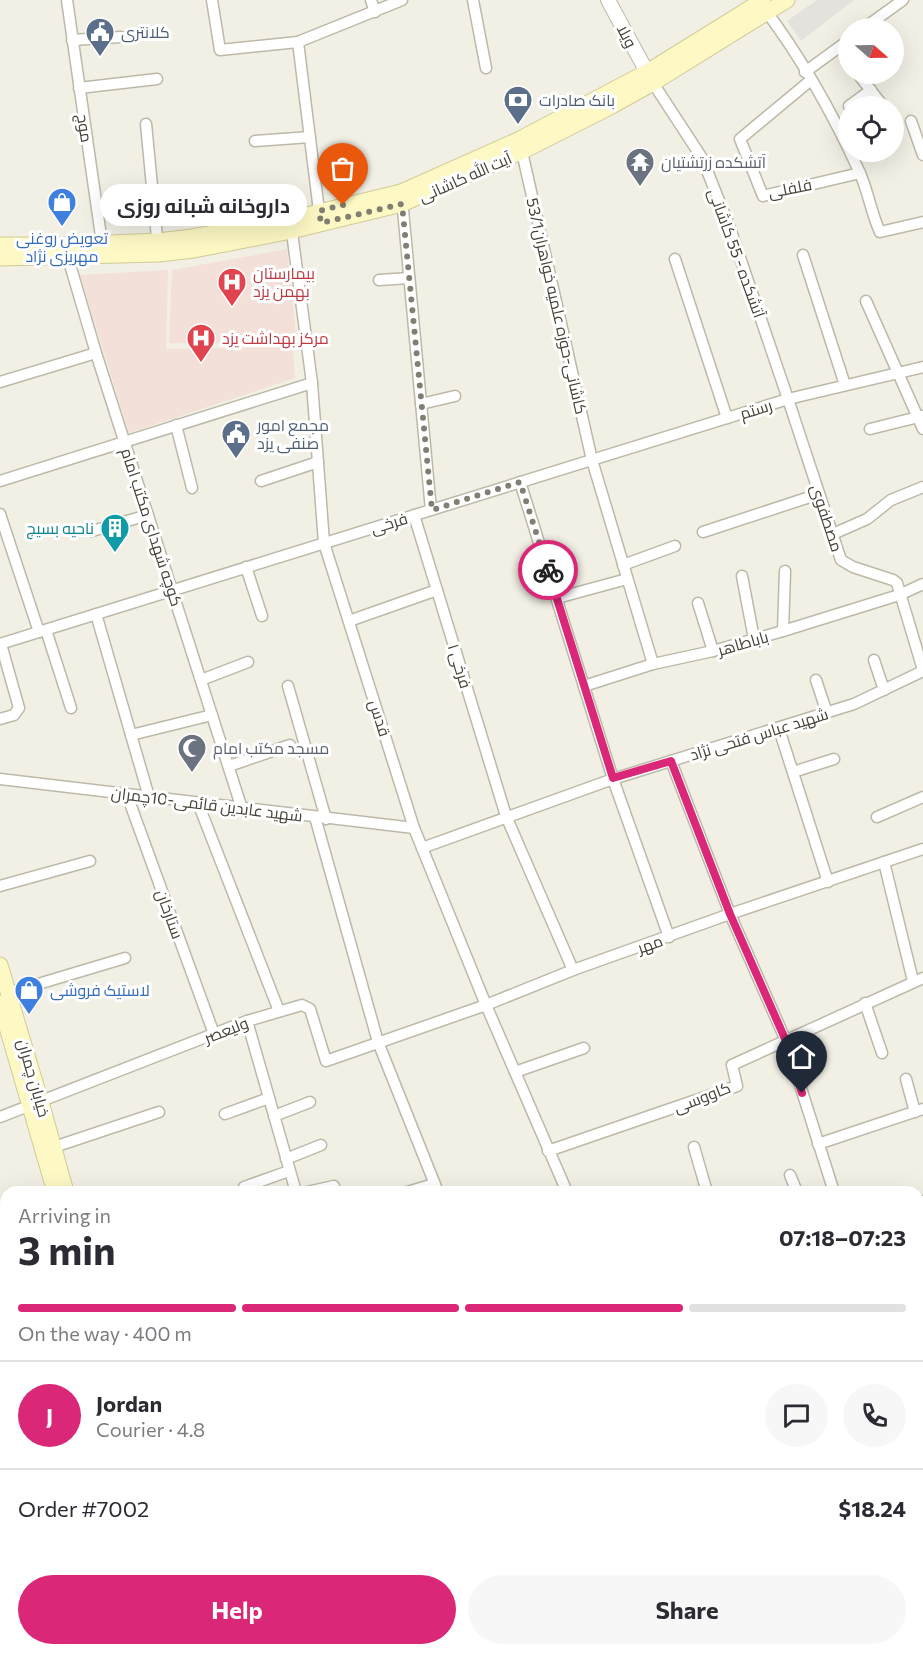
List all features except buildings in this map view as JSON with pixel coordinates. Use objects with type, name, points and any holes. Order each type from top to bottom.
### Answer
[{"type":"main road","name":"آیت الله کاشانی","points":[[0,258],[66,251],[158,248],[194,250],[402,198],[522,152],[650,78],[763,5],[788,0]]},
{"type":"main road","name":"آیت الله کاشانی","points":[[402,198],[650,78]]},
{"type":"main road","name":"آیت الله کاشانی","points":[[0,245],[66,251]]},
{"type":"main road","name":"خیابان چمران","points":[[0,965],[4,998],[36,1105],[55,1186]]},
{"type":"main road","name":"خیابان چمران","points":[[36,1105],[54,1147],[64,1186]]},
{"type":"street","name":"موج","points":[[67,0],[103,250]]},
{"type":"street","points":[[212,0],[220,50],[298,42],[402,0]]},
{"type":"street","points":[[370,0],[375,12]]},
{"type":"street","points":[[473,0],[486,68]]},
{"type":"street","name":"ویلا","points":[[608,0],[650,78]]},
{"type":"street","points":[[878,18],[903,0]]},
{"type":"street","points":[[763,5],[833,119],[860,173],[880,232],[923,222]]},
{"type":"street","points":[[72,40],[121,36]]},
{"type":"street","points":[[298,42],[320,217]]},
{"type":"street","points":[[808,76],[838,50]]},
{"type":"street","name":"فلفلی","points":[[808,76],[740,139],[763,196],[860,173]]},
{"type":"street","name":"آتشکده - 55 کاشانی","points":[[650,78],[702,158],[729,228],[788,399]]},
{"type":"street","points":[[79,88],[157,79]]},
{"type":"street","points":[[866,84],[876,96]]},
{"type":"street","points":[[863,96],[871,90]]},
{"type":"street","points":[[833,119],[838,115]]},
{"type":"street","points":[[911,121],[923,155]]},
{"type":"street","points":[[146,124],[158,248]]},
{"type":"street","points":[[255,141],[310,136]]},
{"type":"street","name":"53/1کاشانی-حوزه علمیه خواهران","points":[[522,152],[592,460],[653,664]]},
{"type":"street","points":[[402,198],[432,510]]},
{"type":"street","name":"قدس","points":[[291,225],[312,383],[324,543],[414,828],[486,1005],[564,1186]]},
{"type":"street","name":"کوچه شهدای مکتب امام","points":[[66,251],[124,441],[242,808]]},
{"type":"street","points":[[803,255],[845,385]]},
{"type":"street","points":[[675,258],[727,418]]},
{"type":"street","points":[[379,280],[409,278]]},
{"type":"street","points":[[866,301],[896,373],[920,416],[923,429]]},
{"type":"street","points":[[0,382],[96,352]]},
{"type":"street","name":"رستم","points":[[592,460],[788,399],[923,367]]},
{"type":"street","points":[[0,481],[312,383]]},
{"type":"street","points":[[421,404],[455,396]]},
{"type":"street","name":"مصطفوی","points":[[788,399],[841,560],[843,563],[897,583],[923,670]]},
{"type":"street","points":[[870,429],[920,416]]},
{"type":"street","points":[[176,425],[192,488]]},
{"type":"street","name":"فرخی","points":[[0,644],[592,460]]},
{"type":"street","points":[[261,481],[318,462]]},
{"type":"street","points":[[520,482],[613,778],[669,937]]},
{"type":"street","points":[[833,534],[867,519],[891,500],[923,487]]},
{"type":"street","points":[[703,532],[819,494]]},
{"type":"street","points":[[0,514],[71,708]]},
{"type":"street","points":[[92,531],[148,515]]},
{"type":"street","name":"فرخی ۱","points":[[414,515],[507,816],[573,970]]},
{"type":"street","points":[[623,565],[675,546]]},
{"type":"street","points":[[246,567],[262,616]]},
{"type":"street","points":[[783,631],[785,571]]},
{"type":"street","points":[[742,576],[754,639]]},
{"type":"street","points":[[557,598],[627,579]]},
{"type":"street","name":"باباطاهر","points":[[584,686],[653,664],[713,651],[783,631],[900,595],[923,584]]},
{"type":"street","points":[[349,621],[437,590]]},
{"type":"street","points":[[698,603],[713,651]]},
{"type":"street","points":[[96,614],[149,797]]},
{"type":"street","points":[[0,644],[19,708],[14,716],[0,719]]},
{"type":"street","points":[[874,660],[884,690]]},
{"type":"street","points":[[201,680],[248,662]]},
{"type":"street","name":"شهید عباس فتحی نژاد","points":[[422,848],[613,778],[779,729],[854,704],[923,670]]},
{"type":"street","points":[[816,680],[827,713]]},
{"type":"street","points":[[288,686],[378,1042],[435,1186]]},
{"type":"street","points":[[131,735],[212,715]]},
{"type":"street","points":[[779,729],[828,882]]},
{"type":"street","points":[[229,766],[290,745]]},
{"type":"street","points":[[793,772],[834,759]]},
{"type":"street","points":[[671,761],[730,914],[786,1041],[832,1186]]},
{"type":"street","name":"شهید عابدین قائمی-10چمران","points":[[0,779],[414,828]]},
{"type":"street","name":"ستارخان","points":[[127,795],[214,1034]]},
{"type":"street","points":[[877,817],[923,797]]},
{"type":"street","points":[[198,803],[279,1011]]},
{"type":"street","name":"مهر","points":[[378,1042],[486,1005],[573,970],[730,914],[923,849]]},
{"type":"street","points":[[0,886],[90,861]]},
{"type":"street","name":"کاووسی","points":[[548,1151],[737,1086],[732,1065],[918,979],[884,862]]},
{"type":"street","points":[[4,998],[125,958]]},
{"type":"street","points":[[865,1004],[882,1053]]},
{"type":"street","name":"ولیعصر","points":[[0,1117],[36,1105],[214,1034],[303,1005],[310,1009],[326,1061],[378,1042]]},
{"type":"street","points":[[247,1022],[294,1186]]},
{"type":"street","points":[[515,1072],[584,1048]]},
{"type":"street","points":[[818,1144],[919,1110],[906,1079]]},
{"type":"street","points":[[225,1114],[269,1098]]},
{"type":"street","points":[[274,1116],[310,1102]]},
{"type":"street","points":[[54,1147],[159,1112]]},
{"type":"street","points":[[286,1159],[321,1145]]},
{"type":"street","points":[[694,1147],[705,1186]]},
{"type":"street","points":[[247,1186],[289,1170]]},
{"type":"street","points":[[790,1175],[795,1186]]},
{"type":"shaded area","points":[[817,0],[854,0],[801,41],[787,21]]},
{"type":"shaded area","name":"بیمارستان بهمن یزد","points":[[287,249],[297,344],[169,343],[172,270]]},
{"type":"shaded area","name":"مرکز بهداشت یزد","points":[[168,270],[166,349],[293,347],[295,378],[129,433],[80,275]]},
{"type":"way so far","points":[[343,205],[319,211],[321,223],[402,204],[432,510],[520,482],[548,570]]},
{"type":"place","name":"کلانتری","points":[[100,58]]},
{"type":"place","name":"بانک صادرات","points":[[518,126]]},
{"type":"place","name":"آتشکده زرتشتیان","points":[[640,188]]},
{"type":"place","name":"داروخانه شبانه روزی","points":[[343,205]]},
{"type":"place","name":"تعویض روغنی مهریزی نژاد","points":[[62,228]]},
{"type":"place","name":"بیمارستان بهمن یزد","points":[[232,308]]},
{"type":"place","name":"مرکز بهداشت یزد","points":[[201,364]]},
{"type":"place","name":"مجمع امور صنفی یزد","points":[[236,460]]},
{"type":"place","name":"ناحیه بسیج","points":[[115,554]]},
{"type":"place","name":"مسجد مکتب امام","points":[[192,774]]},
{"type":"place","name":"لاستیک فروشی","points":[[29,1016]]},
{"type":"route","points":[[548,570],[613,778],[671,761],[730,914],[786,1041],[802,1093]]}]
